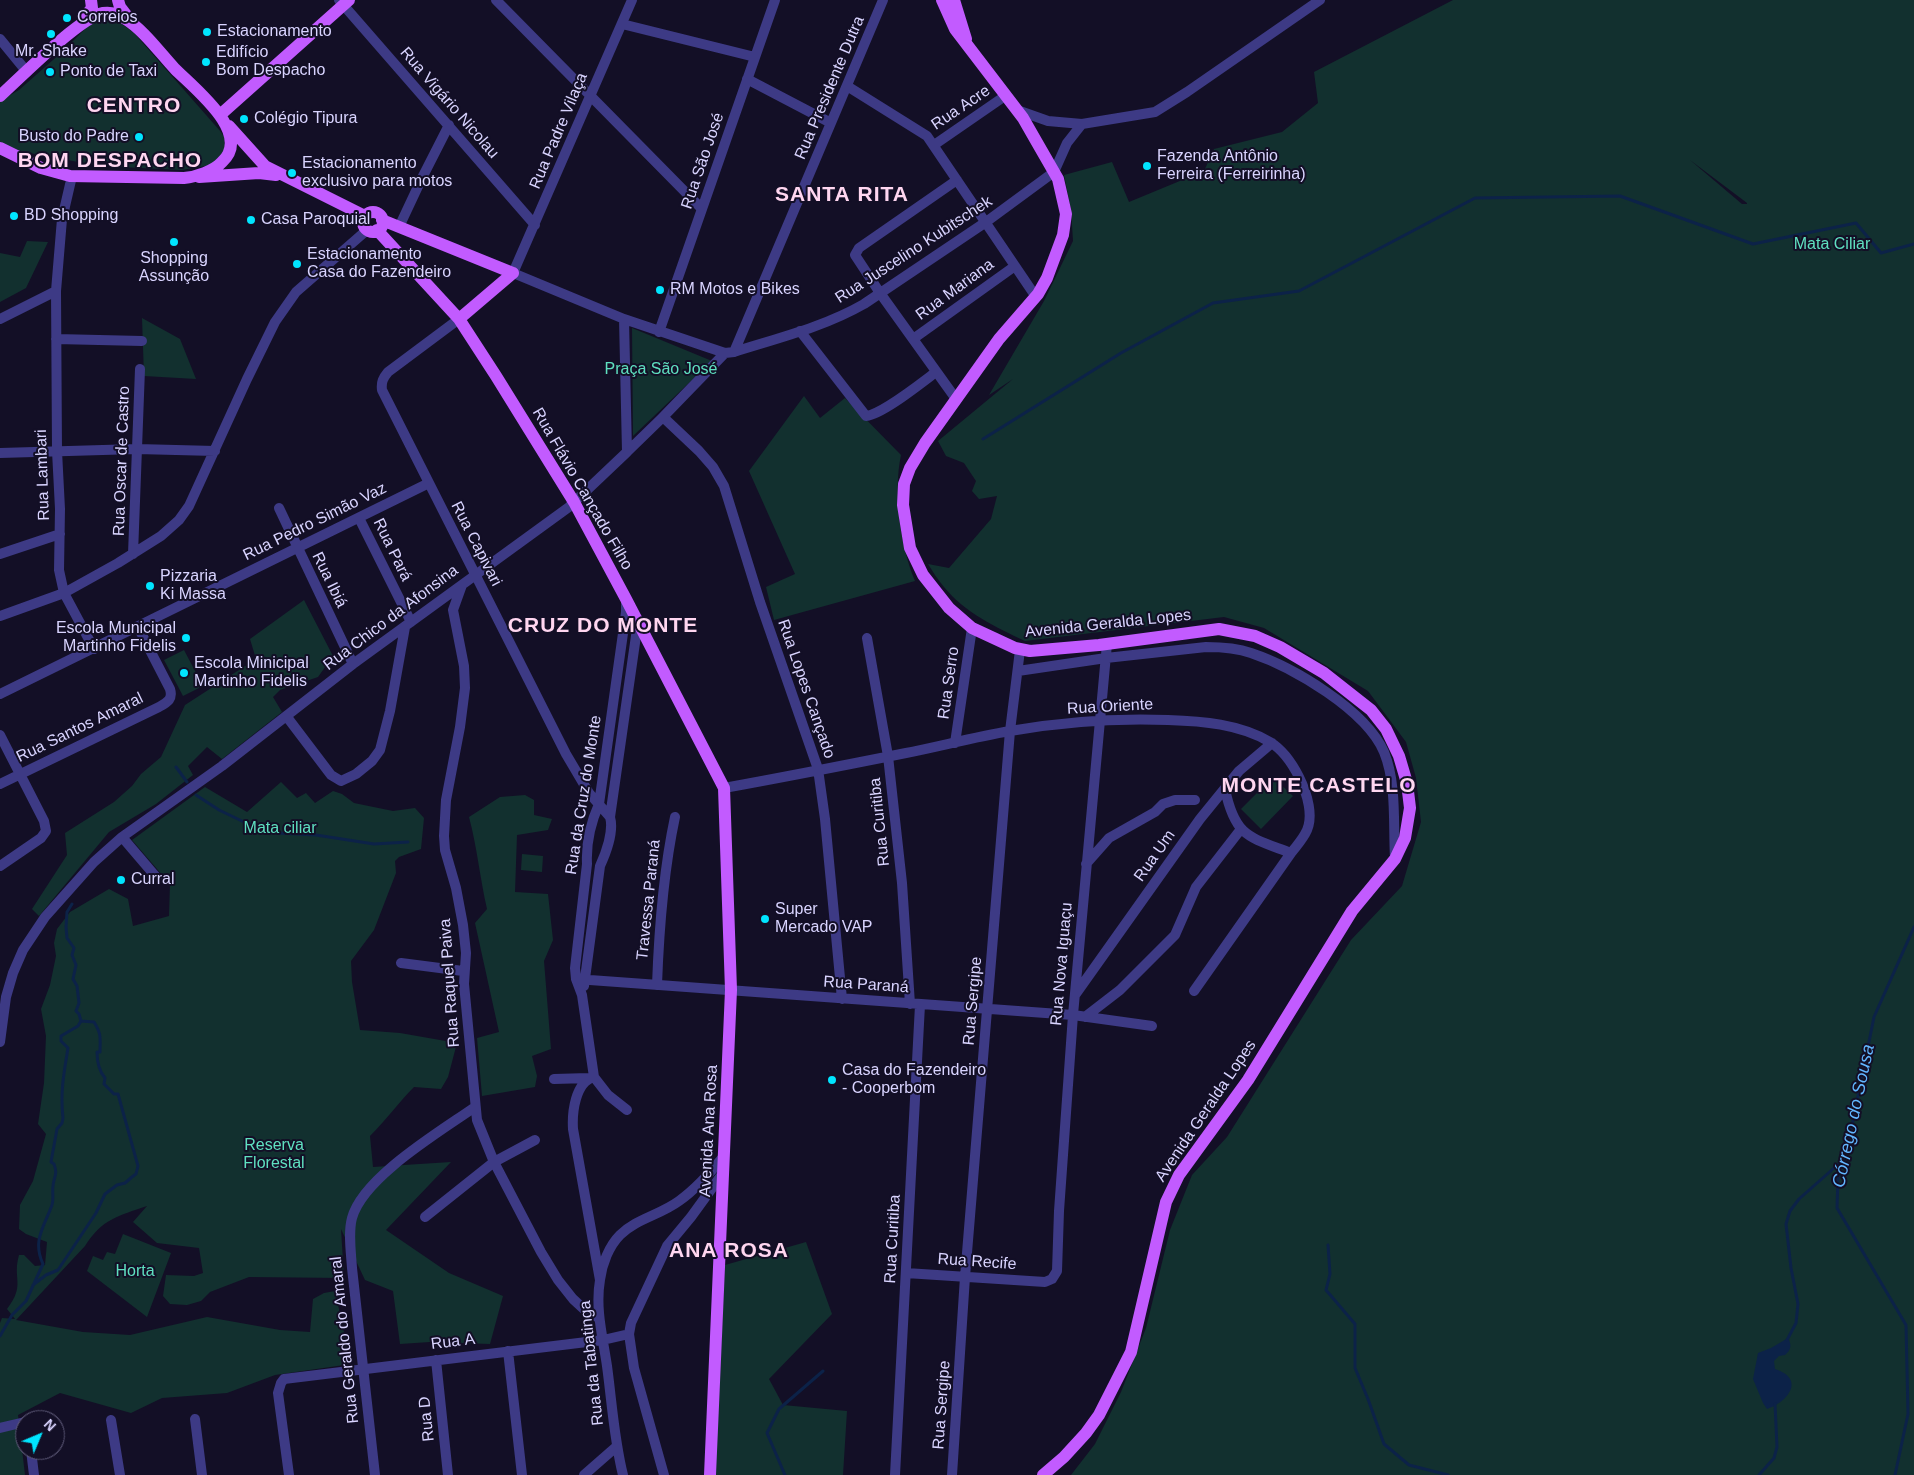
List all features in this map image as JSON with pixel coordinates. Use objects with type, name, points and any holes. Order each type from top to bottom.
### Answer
[{"type":"main road","points":[[0,96],[78,26],[92,8],[91,0]]},
{"type":"main road","points":[[118,0],[120,7],[135,26],[221,116],[261,163],[286,178],[365,216]]},
{"type":"main road","name":"Avenida Geralda Lopes","points":[[942,0],[955,29],[1017,110],[1058,179],[1066,214],[1063,235],[1047,278],[1036,297],[999,339],[925,443],[910,468],[904,484],[902,505],[910,548],[923,575],[949,608],[972,628],[1020,650],[1030,651],[1107,644],[1219,629],[1255,636],[1280,647],[1324,673],[1371,710],[1386,729],[1399,756],[1410,808],[1404,838],[1395,859],[1352,911],[1248,1080],[1179,1175],[1166,1202],[1131,1352],[1100,1415],[1064,1457],[1044,1475]]},
{"type":"main road","points":[[954,0],[969,49]]},
{"type":"main road","points":[[221,116],[344,2]]},
{"type":"main road","points":[[78,26],[96,15],[104,13],[116,14],[135,26]]},
{"type":"main road","points":[[191,177],[219,166],[228,158],[231,148],[231,137],[221,116]]},
{"type":"main road","points":[[0,148],[34,166]]},
{"type":"main road","points":[[0,158],[72,176],[211,177],[259,173],[286,178]]},
{"type":"main road","points":[[376,227],[379,214],[373,212],[365,216],[363,222],[376,227],[399,227],[513,273]]},
{"type":"main road","name":"Rua Flávio Cançado Filho","points":[[376,227],[459,319],[574,502],[724,788]]},
{"type":"main road","points":[[494,266],[502,282]]},
{"type":"main road","points":[[459,319],[513,273]]},
{"type":"main road","name":"Avenida Ana Rosa","points":[[710,1475],[731,990],[724,788]]},
{"type":"street","points":[[496,0],[702,209]]},
{"type":"street","name":"Rua Padre Vilaça","points":[[513,273],[632,0]]},
{"type":"street","name":"Rua São José","points":[[659,332],[775,0]]},
{"type":"street","name":"Rua Presidente Dutra","points":[[730,353],[832,122],[883,0]]},
{"type":"street","points":[[1017,110],[1048,122],[1082,124],[1146,114],[1165,107],[1320,0]]},
{"type":"street","name":"Rua Vigário Nicolau","points":[[344,2],[535,225]]},
{"type":"street","points":[[622,24],[755,57]]},
{"type":"street","points":[[0,39],[27,72]]},
{"type":"street","points":[[747,79],[832,122]]},
{"type":"street","points":[[847,86],[919,129],[927,136],[1036,297]]},
{"type":"street","name":"Rua Acre","points":[[934,144],[1005,96]]},
{"type":"street","points":[[1051,167],[1082,124]]},
{"type":"street","points":[[399,227],[449,125]]},
{"type":"street","name":"Rua Juscelino Kubitschek","points":[[730,353],[844,315],[986,222],[1051,167]]},
{"type":"street","points":[[0,319],[56,291],[62,219],[72,176]]},
{"type":"street","points":[[956,399],[855,255],[859,248],[957,180]]},
{"type":"street","points":[[0,616],[64,593],[133,554],[161,536],[179,520],[189,506],[275,322],[296,292],[376,227]]},
{"type":"street","name":"Rua Mariana","points":[[913,339],[1015,266]]},
{"type":"street","points":[[513,273],[659,332],[730,353],[627,452]]},
{"type":"street","name":"Rua Lambari","points":[[56,291],[59,570],[64,593],[94,649]]},
{"type":"street","name":"Rua Capivari","points":[[459,319],[383,378],[381,384],[385,399],[566,754],[579,777],[598,804],[610,817]]},
{"type":"street","points":[[624,319],[627,452]]},
{"type":"street","points":[[800,331],[866,416],[873,414],[901,397],[936,372]]},
{"type":"street","points":[[56,339],[142,341]]},
{"type":"street","name":"Rua Oscar de Castro","points":[[133,554],[140,369]]},
{"type":"street","name":"Rua Lopes Cançado","points":[[664,417],[714,467],[724,486],[760,602],[818,769],[825,819],[842,999]]},
{"type":"street","points":[[0,453],[137,449],[214,451]]},
{"type":"street","name":"Rua Chico da Afonsina","points":[[0,1042],[6,997],[13,973],[23,950],[45,917],[94,862],[122,837],[222,766],[353,664],[574,502],[627,452]]},
{"type":"street","name":"Rua Pedro Simão Vaz","points":[[0,694],[429,483]]},
{"type":"street","name":"Rua Ibiá","points":[[279,508],[353,664]]},
{"type":"street","name":"Rua Pará","points":[[359,518],[408,625]]},
{"type":"street","points":[[0,554],[60,534]]},
{"type":"street","name":"Rua Raquel Paiva","points":[[463,584],[453,610],[464,666],[465,688],[460,727],[446,800],[444,836],[445,850],[456,888],[463,924],[466,953],[464,971],[475,1107],[481,1132],[494,1162],[541,1252],[558,1280],[573,1299],[586,1311],[599,1318]]},
{"type":"street","name":"Rua da Cruz do Monte","points":[[592,1077],[581,979],[576,954],[587,854],[593,816],[598,804],[626,612],[626,599]]},
{"type":"street","name":"Rua da Cruz do Monte","points":[[581,979],[600,866],[612,823],[610,817],[638,622]]},
{"type":"street","points":[[287,717],[331,775],[341,781],[356,774],[377,755],[384,738],[408,625]]},
{"type":"street","name":"Rua Santos Amaral","points":[[0,784],[167,703],[171,697],[170,689],[138,627]]},
{"type":"street","name":"Rua Serro","points":[[955,743],[972,628]]},
{"type":"street","name":"Rua Curitiba","points":[[867,638],[888,756],[915,1004],[906,1273],[895,1475]]},
{"type":"street","name":"Rua Nova Iguaçu","points":[[1045,1282],[1055,1276],[1058,1265],[1059,1211],[1074,996],[1107,644]]},
{"type":"street","name":"Avenida Geralda Lopes","points":[[1018,671],[1106,658],[1206,647],[1250,652],[1282,666],[1333,697],[1366,724],[1384,751],[1391,778],[1395,859]]},
{"type":"street","name":"Rua Sergipe","points":[[952,1475],[1010,731],[1020,650]]},
{"type":"street","name":"Rua Oriente","points":[[724,788],[1010,731],[1099,721],[1142,719],[1193,721],[1245,731],[1272,743],[1294,767],[1302,784],[1308,806],[1309,822],[1291,853],[1194,991]]},
{"type":"street","points":[[0,735],[44,821],[46,832],[41,838],[0,866]]},
{"type":"street","name":"Rua Um","points":[[1074,996],[1184,841],[1247,763],[1272,743]]},
{"type":"street","points":[[1225,789],[1229,807],[1235,822],[1241,829],[1250,837],[1291,853]]},
{"type":"street","points":[[1086,864],[1109,838],[1155,812],[1163,804],[1175,800],[1195,800]]},
{"type":"street","name":"Travessa Paraná","points":[[657,985],[663,887],[675,817]]},
{"type":"street","points":[[1085,1017],[1120,990],[1175,935],[1196,887],[1241,829]]},
{"type":"street","points":[[122,837],[156,878]]},
{"type":"street","points":[[401,963],[464,971]]},
{"type":"street","name":"Rua Paraná","points":[[581,979],[1073,1015],[1152,1026]]},
{"type":"street","points":[[554,1079],[592,1077]]},
{"type":"street","points":[[592,1077],[608,1095],[628,1110]]},
{"type":"street","points":[[592,1077],[577,1095],[572,1114],[573,1129],[600,1280]]},
{"type":"street","name":"Rua Geraldo do Amaral","points":[[375,1475],[362,1369],[350,1238],[352,1219],[358,1204],[378,1180],[407,1155],[475,1107]]},
{"type":"street","points":[[425,1217],[494,1162],[535,1140]]},
{"type":"street","name":"Rua da Tabatinga","points":[[623,1475],[616,1447],[599,1318],[600,1280],[609,1250],[621,1234],[643,1219],[678,1202],[700,1183],[724,1156]]},
{"type":"street","points":[[664,1475],[634,1368],[629,1334],[631,1323],[667,1246],[723,1172]]},
{"type":"street","name":"Rua Recife","points":[[906,1273],[1045,1282]]},
{"type":"street","name":"Rua A","points":[[289,1475],[278,1393],[281,1383],[289,1378],[603,1340],[629,1334]]},
{"type":"street","points":[[508,1351],[522,1475]]},
{"type":"street","name":"Rua D","points":[[436,1360],[448,1475]]},
{"type":"street","points":[[195,1419],[202,1475]]},
{"type":"street","points":[[111,1420],[120,1475]]},
{"type":"street","points":[[0,1428],[15,1424]]},
{"type":"street","points":[[584,1475],[616,1447]]},
{"type":"street","points":[[32,1460],[34,1475]]},
{"type":"green space","name":"Mata Ciliar","points":[[1453,0],[1914,0],[1914,1475],[1071,1475],[1095,1444],[1121,1392],[1146,1328],[1170,1230],[1192,1175],[1227,1137],[1351,940],[1402,886],[1421,822],[1416,778],[1406,742],[1368,691],[1264,628],[1224,617],[1025,641],[992,625],[971,612],[952,596],[928,564],[949,568],[991,519],[997,496],[979,499],[972,491],[976,481],[964,463],[946,456],[938,441],[1013,379],[989,395],[1044,301],[1073,241],[1071,210],[1064,175],[1112,162],[1129,202],[1204,171],[1214,149],[1282,132],[1318,103],[1314,72]],"holes":[[[1690,160],[1747,203],[1742,204]]]},
{"type":"green space","points":[[114,18],[134,33],[221,132],[224,137],[225,150],[211,165],[182,170],[100,166],[24,152],[0,143],[0,101],[19,90],[62,52],[94,20]]},
{"type":"green space","points":[[27,241],[48,242],[26,288],[0,302],[0,253],[20,257]]},
{"type":"green space","points":[[142,318],[180,339],[196,379],[144,376]]},
{"type":"green space","name":"Praça São José","points":[[632,328],[712,361],[633,436]]},
{"type":"green space","points":[[804,396],[820,418],[845,398],[901,455],[898,486],[899,519],[905,551],[915,581],[774,620],[766,587],[795,574],[749,471]]},
{"type":"green space","points":[[304,600],[333,656],[318,677],[280,690],[273,697],[282,712],[222,759],[207,747],[188,766],[193,775],[156,804],[109,832],[39,916],[32,909],[67,855],[65,833],[114,802],[132,786],[141,774],[161,757],[185,705],[256,659],[250,639]]},
{"type":"green space","name":"Escola Minicipal Martinho Fidelis","points":[[184,650],[203,686],[183,696],[164,660]]},
{"type":"green space","points":[[1273,777],[1293,796],[1261,829],[1241,809]]},
{"type":"green space","points":[[281,782],[297,798],[306,793],[315,803],[333,791],[342,794],[354,803],[393,811],[415,808],[424,818],[421,849],[399,857],[395,861],[396,873],[374,930],[351,961],[352,982],[360,1030],[400,1033],[457,1043],[448,1077],[441,1089],[414,1087],[370,1136],[373,1167],[451,1162],[386,1230],[449,1273],[503,1296],[490,1344],[430,1342],[400,1344],[393,1291],[365,1280],[341,1229],[344,1278],[249,1277],[210,1292],[201,1301],[187,1305],[170,1304],[163,1296],[166,1275],[194,1276],[203,1273],[199,1248],[157,1243],[133,1222],[147,1206],[119,1216],[104,1224],[16,1320],[83,1332],[130,1335],[207,1317],[280,1330],[310,1332],[313,1299],[324,1293],[335,1291],[351,1364],[275,1375],[227,1393],[162,1398],[131,1413],[60,1393],[28,1410],[15,1410],[15,1460],[23,1460],[25,1475],[0,1475],[0,1323],[2,1318],[15,1319],[7,1309],[16,1294],[19,1255],[24,1255],[35,1266],[45,1265],[47,1242],[26,1234],[19,1229],[20,1205],[33,1181],[46,1134],[38,1124],[44,1083],[46,1036],[41,1009],[50,985],[56,956],[54,943],[57,929],[70,912],[109,889],[128,899],[133,926],[169,916],[170,884],[132,840],[205,787],[247,812]]},
{"type":"green space","points":[[525,795],[534,800],[534,815],[552,819],[548,830],[517,835],[515,892],[548,894],[553,940],[544,961],[551,1049],[532,1056],[537,1076],[535,1087],[482,1096],[477,1038],[499,1032],[475,923],[487,909],[469,817],[500,797]]},
{"type":"green space","points":[[522,854],[543,856],[542,872],[521,870]]},
{"type":"green space","name":"Horta","points":[[123,1234],[171,1253],[147,1317],[87,1271],[93,1256],[103,1260],[107,1252],[115,1254]]},
{"type":"green space","points":[[806,1242],[832,1314],[769,1379],[783,1405],[847,1411],[843,1475],[715,1475],[725,1265]]},
{"type":"water","points":[[1788,1338],[1790,1343],[1789,1351],[1774,1361],[1775,1369],[1790,1378],[1792,1384],[1787,1396],[1775,1406],[1767,1409],[1753,1379],[1758,1353]]},
{"type":"waterway","points":[[983,439],[1121,353],[1213,303],[1299,291],[1475,198],[1620,196],[1753,244],[1856,223],[1881,253],[1914,244]]},
{"type":"waterway","points":[[176,767],[187,782]]},
{"type":"waterway","points":[[196,795],[219,810],[244,822],[277,833],[316,835],[374,844],[408,842]]},
{"type":"waterway","points":[[33,1285],[46,1275],[58,1270],[96,1213],[105,1194],[117,1185],[125,1183],[136,1174],[138,1166],[118,1094],[114,1094],[104,1084],[105,1078],[97,1059],[97,1052],[100,1052],[98,1030],[94,1022],[81,1021],[76,1011],[79,1003],[77,986],[73,979],[76,965],[72,955],[74,948],[67,938],[66,927],[67,912],[72,904]]},
{"type":"waterway","name":"Córrego do Sousa","points":[[1895,1475],[1908,1414],[1906,1325],[1837,1208],[1838,1177],[1853,1121],[1874,1017],[1914,927]]},
{"type":"waterway","points":[[0,1336],[12,1315],[26,1301],[43,1264],[40,1256],[39,1241],[53,1203],[53,1183],[56,1171],[54,1164],[51,1162],[57,1129],[62,1123],[63,1118],[62,1091],[68,1048],[61,1041],[61,1036],[78,1026],[81,1021]]},
{"type":"waterway","points":[[1787,1340],[1796,1323],[1798,1304],[1791,1268],[1786,1224],[1790,1211],[1799,1199],[1842,1161]]},
{"type":"waterway","points":[[1328,1245],[1330,1274],[1326,1290],[1355,1324],[1355,1368],[1384,1444],[1409,1465],[1448,1475]]},
{"type":"waterway","points":[[785,1475],[767,1433],[779,1409],[823,1371]]},
{"type":"waterway","points":[[1759,1475],[1774,1458],[1777,1447],[1775,1404]]},
{"type":"place","name":"Correios","points":[[67,18]]},
{"type":"place","name":"Estacionamento","points":[[207,32]]},
{"type":"place","name":"Mr. Shake","points":[[51,34]]},
{"type":"place","name":"Edifício Bom Despacho","points":[[206,62]]},
{"type":"place","name":"Ponto de Taxi","points":[[50,72]]},
{"type":"place","name":"Colégio Tipura","points":[[244,119]]},
{"type":"place","name":"Busto do Padre","points":[[139,137]]},
{"type":"place","name":"Fazenda Antônio Ferreira (Ferreirinha)","points":[[1147,166]]},
{"type":"place","name":"Estacionamento exclusivo para motos","points":[[292,173]]},
{"type":"place","name":"BD Shopping","points":[[14,216]]},
{"type":"place","name":"Casa Paroquial","points":[[251,220]]},
{"type":"place","name":"Shopping Assunção","points":[[174,242]]},
{"type":"place","name":"Estacionamento Casa do Fazendeiro","points":[[297,264]]},
{"type":"place","name":"RM Motos e Bikes","points":[[660,290]]},
{"type":"place","name":"Pizzaria Ki Massa","points":[[150,586]]},
{"type":"place","name":"Escola Municipal Martinho Fidelis","points":[[186,638]]},
{"type":"place","name":"Escola Minicipal Martinho Fidelis","points":[[184,673]]},
{"type":"place","name":"Curral","points":[[121,880]]},
{"type":"place","name":"Super Mercado VAP","points":[[765,919]]},
{"type":"place","name":"Casa do Fazendeiro - Cooperbom","points":[[832,1080]]},
{"type":"district","name":"CENTRO","points":[[134,106]]},
{"type":"district","name":"BOM DESPACHO","points":[[110,161]]},
{"type":"district","name":"SANTA RITA","points":[[842,195]]},
{"type":"district","name":"CRUZ DO MONTE","points":[[603,626]]},
{"type":"district","name":"MONTE CASTELO","points":[[1319,786]]},
{"type":"district","name":"ANA ROSA","points":[[729,1251]]},
{"type":"park label","name":"Mata ciliar","points":[[280,829]]},
{"type":"park label","name":"Reserva Florestal","points":[[274,1155]]}]
